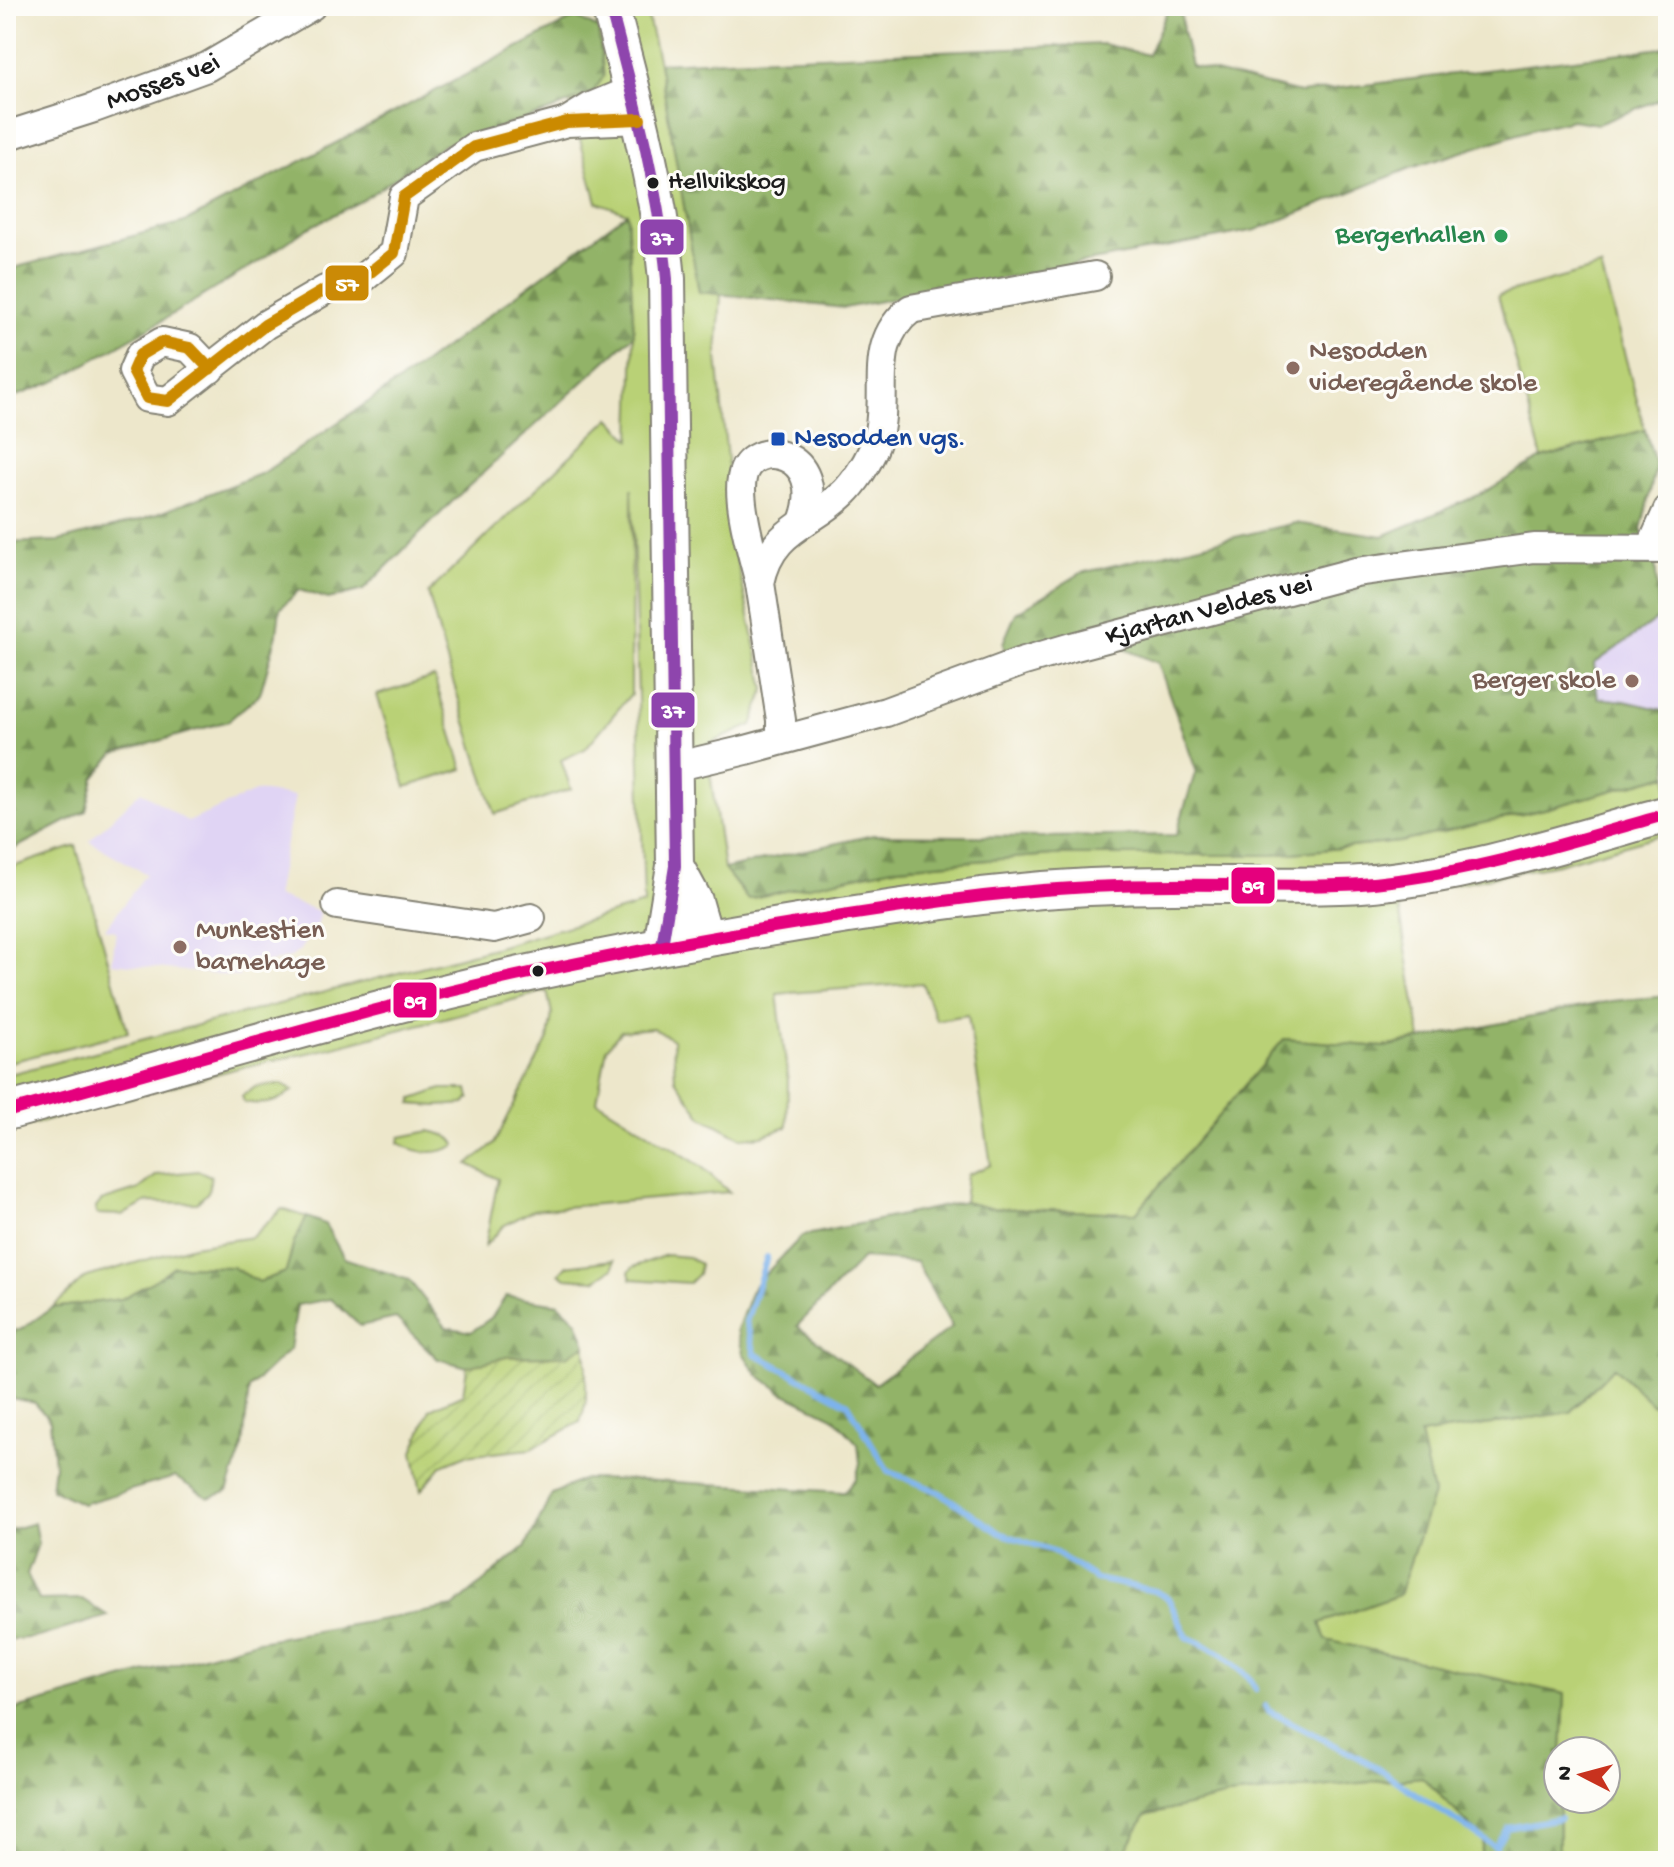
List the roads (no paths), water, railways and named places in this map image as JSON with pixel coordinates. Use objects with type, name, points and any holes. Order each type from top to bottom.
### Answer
[{"type":"main road","points":[[610,6],[660,213],[667,279],[675,866],[683,942]]},
{"type":"main road","points":[[6,1112],[387,1007],[512,977],[683,942],[880,910],[1040,890],[1134,885],[1304,886],[1394,880],[1486,863],[1668,814]]},
{"type":"street","name":"Mosses vei","points":[[6,136],[207,67],[311,6]]},
{"type":"street","points":[[210,369],[265,325],[325,290],[363,278],[394,253],[404,197],[474,147],[567,122],[591,107],[636,105]]},
{"type":"street","points":[[760,583],[764,562],[776,544],[844,493],[872,453],[878,438],[883,357],[888,333],[894,323],[911,309],[1095,276]]},
{"type":"street","points":[[781,740],[781,720],[760,583],[741,496],[742,474],[750,462],[768,455],[788,457],[796,462],[806,477],[810,503],[803,522]]},
{"type":"street","name":"Kjartan Veldes vei","points":[[674,767],[886,712],[1021,662],[1072,647],[1356,572],[1534,548],[1662,535]]},
{"type":"street","points":[[337,905],[494,928],[531,918]]},
{"type":"waterway","points":[[767,1257],[746,1322],[755,1354],[848,1404],[888,1471],[939,1492],[1000,1533],[1053,1551],[1096,1579],[1155,1591],[1168,1598],[1187,1637],[1219,1652],[1249,1677],[1256,1689]]},
{"type":"waterway","points":[[1266,1706],[1269,1711],[1373,1765],[1495,1847],[1507,1828],[1560,1818]]},
{"type":"place","name":"Hellvikskog","points":[[653,183]]},
{"type":"place","name":"Bergerhallen","points":[[1501,236]]},
{"type":"place","name":"Nesodden videregående skole","points":[[1293,368]]},
{"type":"place","name":"Nesodden vgs.","points":[[778,439]]},
{"type":"place","name":"Berger skole","points":[[1632,681]]},
{"type":"place","name":"Munkestien barnehage","points":[[180,947]]}]
